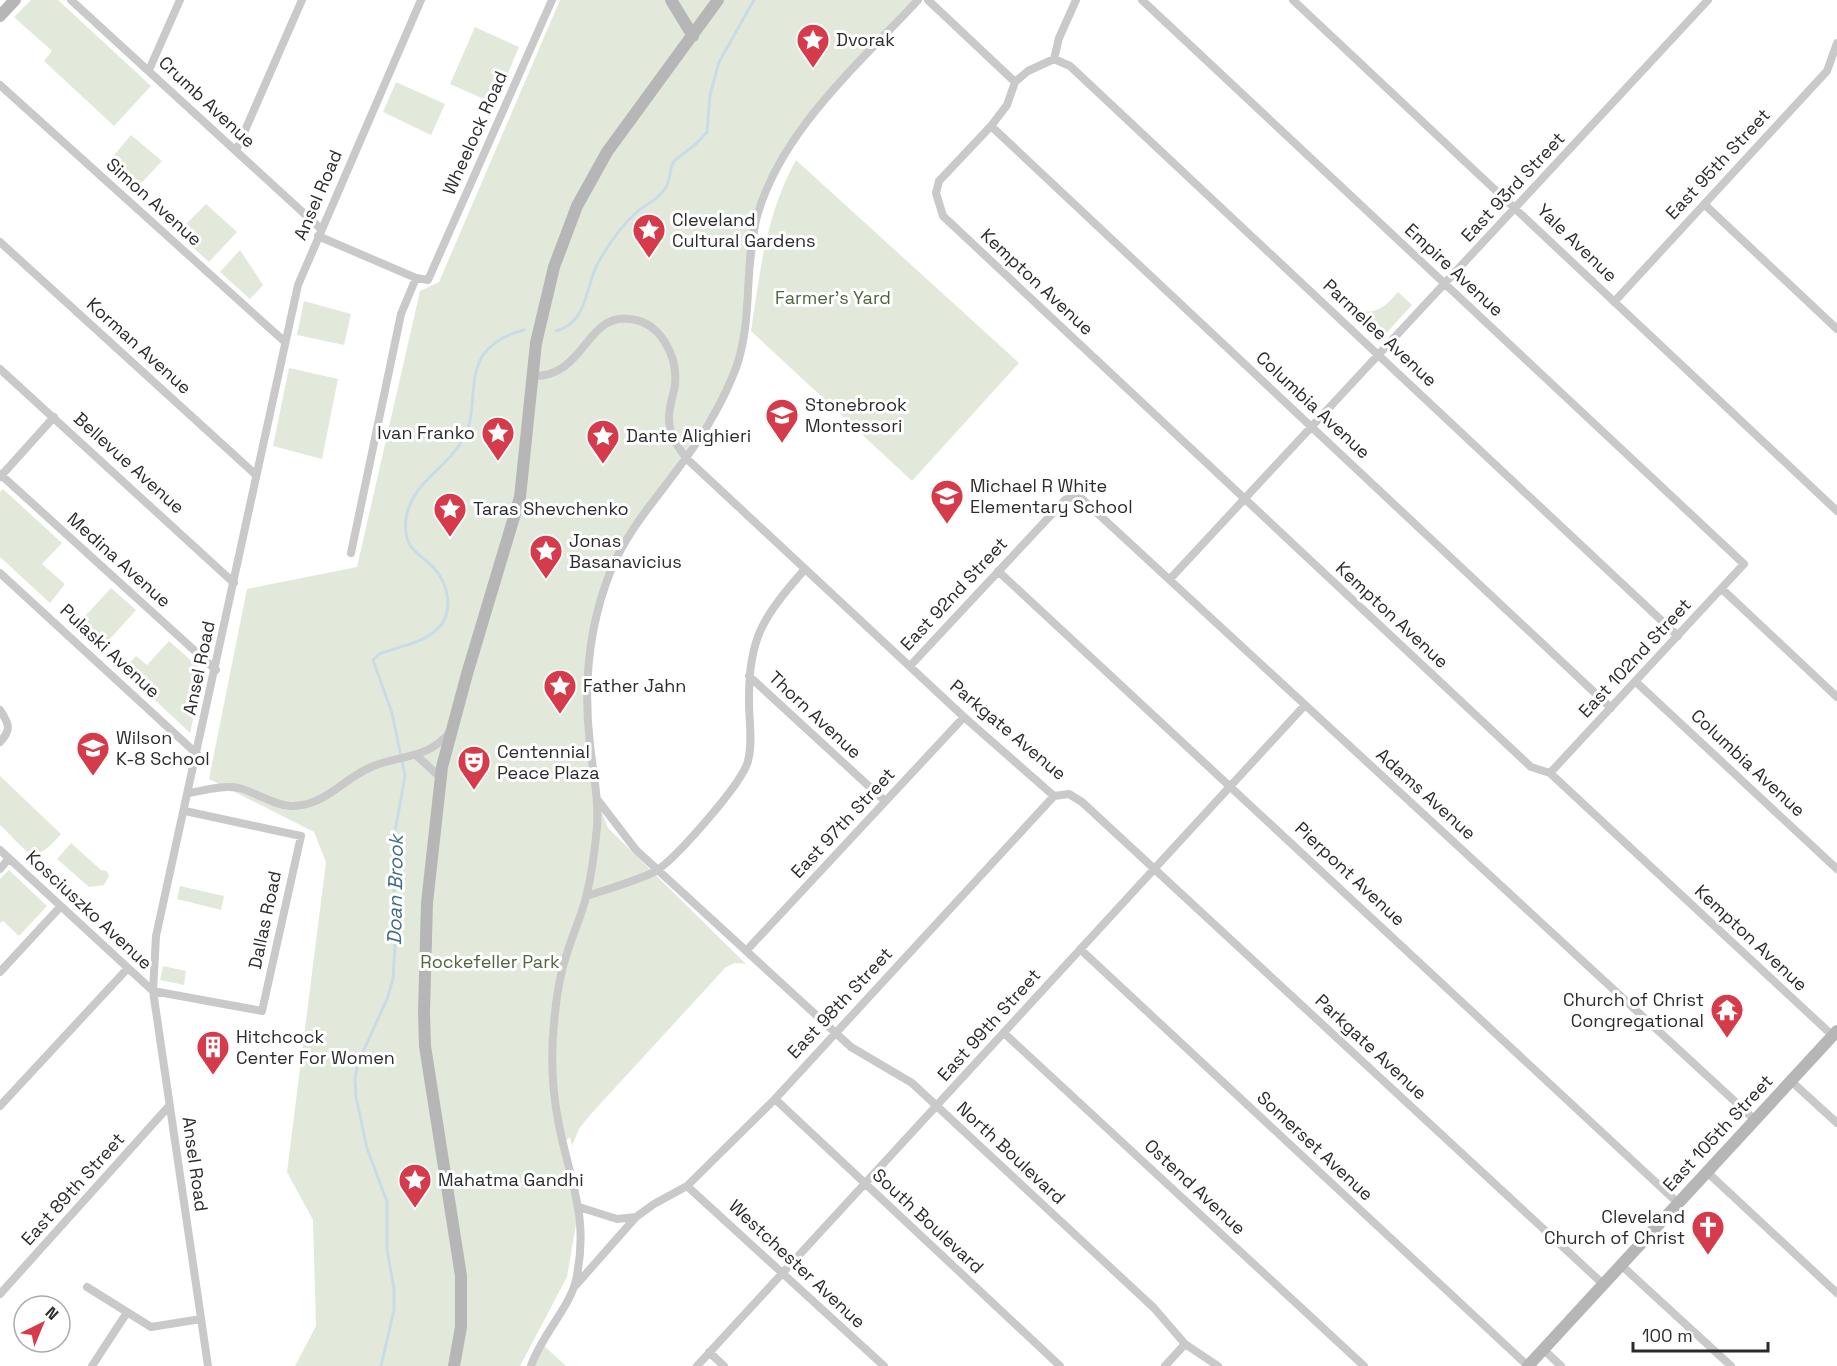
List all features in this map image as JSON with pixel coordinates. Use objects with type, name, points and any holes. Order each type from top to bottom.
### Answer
[{"type":"main road","points":[[0,16],[15,0]]},
{"type":"main road","points":[[671,0],[693,36]]},
{"type":"main road","points":[[454,1366],[461,1327],[461,1276],[426,1046],[424,1012],[427,903],[440,777],[451,730],[520,497],[536,343],[564,236],[587,185],[627,123],[718,0]]},
{"type":"main road","name":"East 105th Street","points":[[1528,1366],[1835,1033]]},
{"type":"street","name":"Crumb Avenue","points":[[71,0],[236,151],[320,233],[416,278],[428,280]]},
{"type":"street","points":[[149,70],[180,0]]},
{"type":"street","points":[[236,151],[302,0]]},
{"type":"street","name":"Ansel Road","points":[[208,1366],[153,991],[156,936],[216,670],[255,474],[298,285],[421,0]]},
{"type":"street","name":"Wheelock Road","points":[[428,280],[552,0]]},
{"type":"street","points":[[531,1366],[543,1338],[575,1286],[582,1239],[579,1207],[556,1114],[553,1028],[566,955],[587,896],[595,843],[597,799],[589,742],[586,677],[589,644],[599,603],[612,568],[629,535],[651,501],[686,458],[723,397],[742,347],[756,222],[762,201],[781,162],[806,124],[918,0]]},
{"type":"street","points":[[928,0],[1015,82]]},
{"type":"street","points":[[991,126],[1007,105],[1015,82],[1037,66],[1054,59],[1059,38],[1076,0]]},
{"type":"street","name":"Empire Avenue","points":[[1142,0],[1744,564]]},
{"type":"street","name":"Yale Avenue","points":[[1293,0],[1837,511]]},
{"type":"street","name":"East 93rd Street","points":[[1170,579],[1708,0]]},
{"type":"street","name":"East 95th Street","points":[[1614,302],[1827,71],[1837,43]]},
{"type":"street","name":"Parmelee Avenue","points":[[1054,59],[1070,66],[1678,636]]},
{"type":"street","name":"Simon Avenue","points":[[0,85],[285,342]]},
{"type":"street","name":"Kempton Avenue","points":[[991,126],[939,181],[938,205],[943,216],[1531,767],[1550,773],[1835,1033]]},
{"type":"street","name":"Columbia Avenue","points":[[991,126],[1611,708]]},
{"type":"street","points":[[1704,204],[1837,329]]},
{"type":"street","name":"Korman Avenue","points":[[0,243],[255,474]]},
{"type":"street","points":[[351,553],[401,314],[416,278]]},
{"type":"street","name":"Parkgate Avenue","points":[[532,376],[551,376],[560,371],[596,331],[609,323],[625,318],[643,323],[663,338],[672,356],[675,374],[669,424],[674,440],[686,458],[964,717],[1054,796],[1069,794],[1082,802],[1603,1284]]},
{"type":"street","name":"Bellevue Avenue","points":[[0,369],[234,583]]},
{"type":"street","points":[[0,475],[54,417]]},
{"type":"street","name":"Medina Avenue","points":[[0,475],[216,670]]},
{"type":"street","name":"East 92nd Street","points":[[910,666],[1065,500],[1074,496]]},
{"type":"street","name":"Adams Avenue","points":[[1074,496],[1082,499],[1170,579],[1755,1120]]},
{"type":"street","name":"East 102nd Street","points":[[1550,773],[1744,564]]},
{"type":"street","points":[[587,896],[658,870],[725,800],[748,761],[749,676],[752,648],[762,624],[776,603],[805,569]]},
{"type":"street","name":"Pierpont Avenue","points":[[998,571],[1678,1203]]},
{"type":"street","name":"Pulaski Avenue","points":[[0,573],[197,754]]},
{"type":"street","points":[[1722,589],[1837,697]]},
{"type":"street","name":"Thorn Avenue","points":[[749,676],[885,801]]},
{"type":"street","name":"Columbia Avenue","points":[[1636,682],[1837,869]]},
{"type":"street","name":"East 99th Street","points":[[697,1366],[1305,705]]},
{"type":"street","points":[[0,710],[9,724],[9,733],[0,742]]},
{"type":"street","name":"East 97th Street","points":[[746,951],[964,717]]},
{"type":"street","points":[[189,793],[232,787],[282,804],[302,805],[328,795],[367,769],[388,761],[413,757],[436,745],[451,730]]},
{"type":"street","points":[[413,757],[440,777]]},
{"type":"street","name":"East 98th Street","points":[[575,1286],[636,1217],[687,1186],[775,1099],[1054,796]]},
{"type":"street","name":"North Boulevard","points":[[597,799],[618,830],[746,951],[835,1032],[867,1057],[912,1083],[1154,1308],[1185,1344],[1218,1366]]},
{"type":"street","name":"Dallas Road","points":[[185,811],[301,836],[262,1011]]},
{"type":"street","name":"Kosciuszko Avenue","points":[[0,850],[153,991],[262,1011]]},
{"type":"street","points":[[0,869],[9,858]]},
{"type":"street","points":[[0,972],[61,906]]},
{"type":"street","name":"Somerset Avenue","points":[[1080,950],[1528,1366]]},
{"type":"street","points":[[0,1106],[128,968]]},
{"type":"street","name":"Ostend Avenue","points":[[1004,1033],[1364,1366]]},
{"type":"street","points":[[1791,1081],[1837,1123]]},
{"type":"street","name":"South Boulevard","points":[[775,1099],[1060,1366]]},
{"type":"street","name":"East 89th Street","points":[[0,1294],[169,1106]]},
{"type":"street","points":[[1707,1172],[1837,1293]]},
{"type":"street","name":"Westchester Avenue","points":[[687,1186],[884,1366]]},
{"type":"street","points":[[579,1207],[617,1219],[636,1217]]},
{"type":"street","points":[[1621,1265],[1731,1366]]},
{"type":"street","points":[[87,1287],[126,1314],[151,1327],[201,1319]]},
{"type":"street","points":[[92,1366],[126,1314]]},
{"type":"street","points":[[1165,1366],[1185,1344]]},
{"type":"street","points":[[1544,1350],[1561,1366]]},
{"type":"street","points":[[709,1353],[724,1366]]},
{"type":"green space","points":[[31,0],[58,0],[151,86],[114,126],[44,61],[52,51],[14,17]]},
{"type":"green space","name":"Rockefeller Park","points":[[560,0],[914,0],[806,124],[762,201],[749,302],[728,387],[629,535],[599,603],[587,688],[597,799],[608,828],[746,964],[735,963],[726,967],[590,1115],[579,1129],[572,1146],[570,1137],[563,1143],[579,1207],[567,1277],[520,1366],[295,1366],[316,1326],[313,1220],[287,1172],[326,862],[314,832],[209,779],[247,589],[357,567],[420,291],[439,282]]},
{"type":"green space","points":[[475,27],[519,47],[495,104],[450,84]]},
{"type":"green space","points":[[396,82],[445,104],[431,135],[383,112]]},
{"type":"green space","points":[[131,135],[162,161],[133,192],[105,166]]},
{"type":"green space","name":"Farmer's Yard","points":[[796,160],[1019,363],[912,481],[751,331],[761,265],[771,222]]},
{"type":"green space","points":[[206,204],[237,232],[209,262],[177,233]]},
{"type":"green space","points":[[240,250],[263,285],[250,299],[220,272]]},
{"type":"green space","points":[[1398,292],[1412,305],[1379,341],[1355,318],[1361,311],[1367,312],[1382,308]]},
{"type":"green space","points":[[304,301],[351,314],[344,345],[297,335]]},
{"type":"green space","points":[[289,368],[338,379],[322,459],[273,446]]},
{"type":"green space","points":[[3,489],[62,543],[42,564],[65,584],[50,603],[0,557],[0,492]]},
{"type":"green space","points":[[111,588],[136,610],[100,650],[75,627]]},
{"type":"green space","points":[[169,641],[204,672],[190,733],[123,670],[136,656],[147,665]]},
{"type":"green space","points":[[0,776],[61,834],[43,851],[36,853],[24,849],[0,825]]},
{"type":"green space","points":[[71,843],[101,870],[107,871],[109,876],[104,885],[89,887],[57,859]]},
{"type":"green space","points":[[9,870],[47,906],[19,936],[3,921],[0,923],[0,879]]},
{"type":"green space","points":[[180,886],[224,896],[221,910],[177,899]]},
{"type":"green space","points":[[163,966],[186,971],[184,985],[160,980]]},
{"type":"green space","points":[[541,1343],[566,1366],[531,1366]]},
{"type":"waterway","name":"Doan Brook","points":[[556,331],[574,321],[584,304],[597,265],[616,235],[639,210],[662,193],[668,183],[674,161],[707,132],[710,95],[719,62],[754,0]]},
{"type":"waterway","name":"Doan Brook","points":[[381,1366],[394,1310],[394,1289],[387,1249],[387,1202],[367,1148],[356,1097],[355,1079],[358,1063],[387,999],[393,979],[396,930],[392,848],[405,776],[392,713],[373,660],[379,654],[428,636],[441,625],[445,618],[448,600],[443,582],[433,567],[412,548],[408,539],[406,522],[409,506],[422,485],[456,450],[468,429],[475,376],[483,355],[501,339],[524,330]]},
{"type":"place","name":"Dvorak","points":[[813,69]]},
{"type":"place","name":"Cleveland Cultural Gardens","points":[[649,259]]},
{"type":"place","name":"Stonebrook Montessori","points":[[782,444]]},
{"type":"place","name":"Ivan Franko","points":[[498,462]]},
{"type":"place","name":"Dante Alighieri","points":[[603,465]]},
{"type":"place","name":"Michael R White Elementary School","points":[[947,525]]},
{"type":"place","name":"Taras Shevchenko","points":[[450,538]]},
{"type":"place","name":"Jonas Basanavicius","points":[[546,580]]},
{"type":"place","name":"Father Jahn","points":[[560,715]]},
{"type":"place","name":"Wilson K-8 School","points":[[93,777]]},
{"type":"place","name":"Centennial Peace Plaza","points":[[474,791]]},
{"type":"place","name":"Church of Christ Congregational","points":[[1727,1039]]},
{"type":"place","name":"Hitchcock Center For Women","points":[[213,1076]]},
{"type":"place","name":"Mahatma Gandhi","points":[[415,1209]]},
{"type":"place","name":"Cleveland Church of Christ","points":[[1708,1256]]}]
